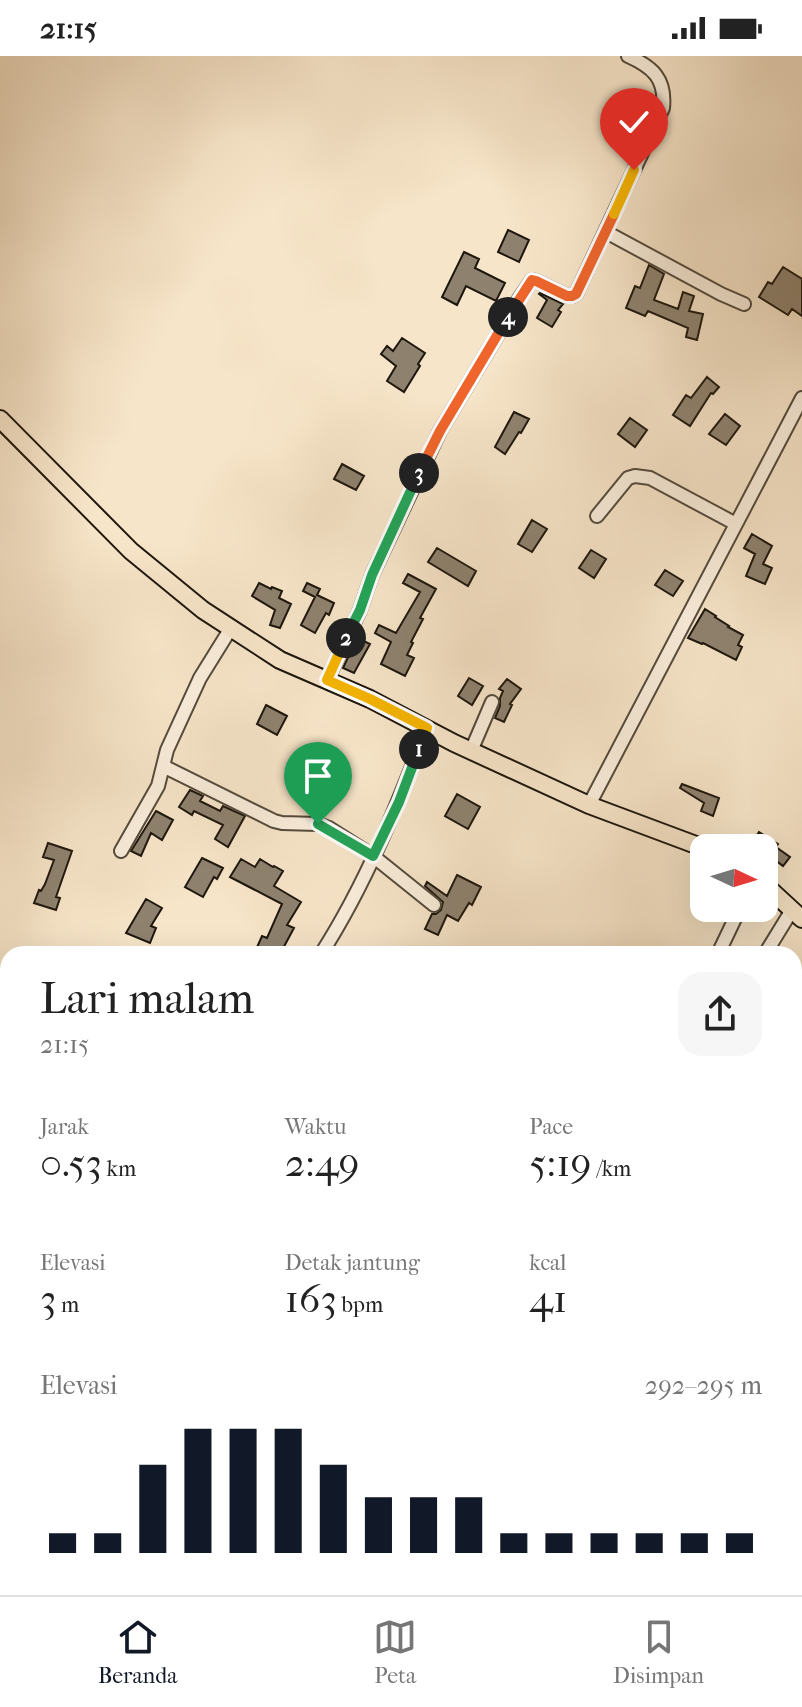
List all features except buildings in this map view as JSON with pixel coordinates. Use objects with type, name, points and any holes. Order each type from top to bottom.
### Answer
[{"type":"main road","points":[[0,419],[131,551],[203,610],[280,660],[370,699],[471,751],[589,805],[690,843]]},
{"type":"main road","points":[[778,897],[797,915]]},
{"type":"street","points":[[327,680],[360,610],[390,534],[440,431],[519,299],[532,280],[567,296],[576,294],[606,232],[663,108],[664,94],[660,81],[644,63],[628,56]]},
{"type":"street","points":[[606,232],[744,304]]},
{"type":"street","points":[[589,805],[802,398]]},
{"type":"street","points":[[597,516],[628,478],[635,476],[650,478],[736,524]]},
{"type":"street","points":[[121,851],[158,786],[167,750],[200,678],[231,628]]},
{"type":"street","points":[[471,751],[492,702]]},
{"type":"street","points":[[326,946],[340,925],[399,802],[427,728]]},
{"type":"street","points":[[163,766],[274,821],[318,824],[373,856],[434,905]]},
{"type":"street","points":[[772,946],[797,915]]},
{"type":"street","points":[[722,946],[733,922]]},
{"type":"route","points":[[318,824],[373,856],[378,849],[427,728],[327,680],[360,610],[396,521],[440,431],[519,299],[532,280],[567,296],[576,294],[634,170]]}]
